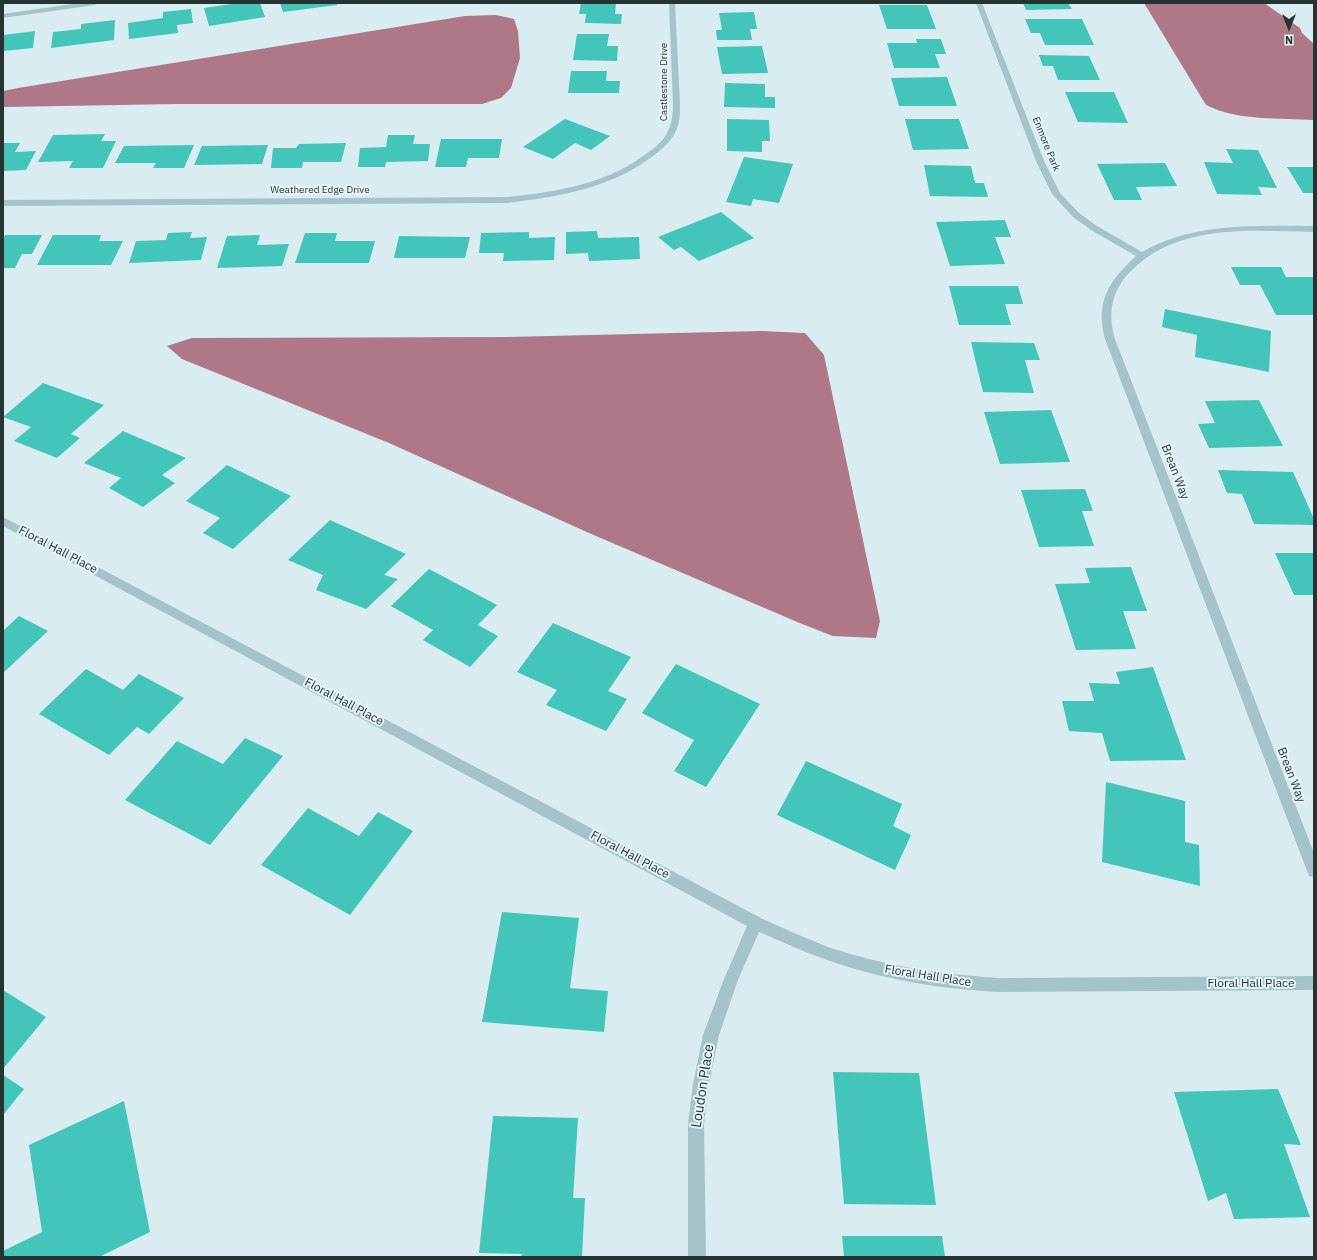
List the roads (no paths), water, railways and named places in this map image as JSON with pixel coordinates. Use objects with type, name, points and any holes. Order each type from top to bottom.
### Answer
[{"type":"street","points":[[3,16],[95,3]]},
{"type":"street","name":"Castlestone Drive","points":[[632,168],[647,158],[664,143],[673,129],[675,122],[676,96],[672,3]]},
{"type":"street","name":"Enmore Park","points":[[979,3],[1040,161],[1056,194],[1076,215],[1094,228],[1141,255]]},
{"type":"street","name":"Weathered Edge Drive","points":[[3,203],[507,200],[577,190],[614,177],[632,168]]},
{"type":"street","name":"Brean Way","points":[[1314,229],[1233,229],[1207,232],[1171,240],[1141,255],[1128,267],[1115,283],[1108,298],[1106,317],[1110,338],[1314,871]]},
{"type":"street","name":"Floral Hall Place","points":[[3,521],[756,923],[829,954],[908,975],[959,983],[998,985],[1314,983]]},
{"type":"street","name":"Loudon Place","points":[[697,1257],[696,1124],[701,1084],[711,1036],[731,979],[756,923]]}]
